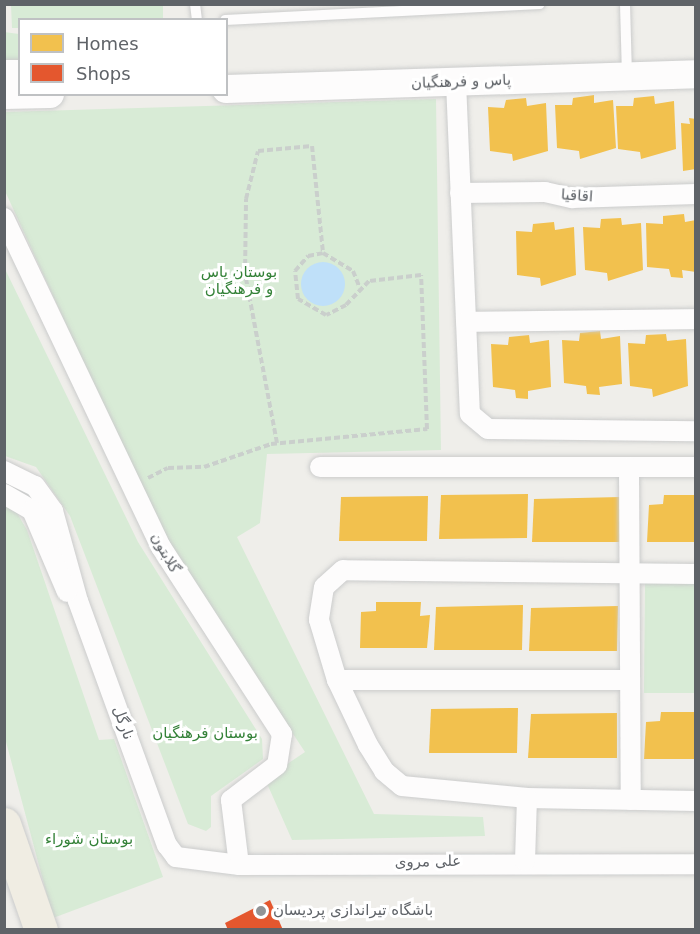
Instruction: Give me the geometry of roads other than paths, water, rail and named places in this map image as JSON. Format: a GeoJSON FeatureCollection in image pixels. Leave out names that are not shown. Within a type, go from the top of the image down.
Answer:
{"type":"FeatureCollection","features":[{"type":"Feature","properties":{"kind":"highway"},"geometry":{"type":"LineString","coordinates":[[4,824],[41,930]]}},
{"type":"Feature","properties":{"kind":"highway"},"geometry":{"type":"LineString","coordinates":[[4,831],[24,930]]}},
{"type":"Feature","properties":{"kind":"street","name":"پاس و فرهنگیان"},"geometry":{"type":"LineString","coordinates":[[228,89],[696,74]]}},
{"type":"Feature","properties":{"kind":"street"},"geometry":{"type":"LineString","coordinates":[[456,82],[470,414],[488,429],[696,431]]}},
{"type":"Feature","properties":{"kind":"street","name":"اقاقیا"},"geometry":{"type":"LineString","coordinates":[[459,193],[545,192],[572,198],[696,194]]}},
{"type":"Feature","properties":{"kind":"street","name":"گلابتون"},"geometry":{"type":"LineString","coordinates":[[4,218],[161,548],[282,734],[281,756],[265,775],[241,789],[231,800],[230,815],[239,865]]}},
{"type":"Feature","properties":{"kind":"street"},"geometry":{"type":"LineString","coordinates":[[466,322],[696,319]]}},
{"type":"Feature","properties":{"kind":"street"},"geometry":{"type":"LineString","coordinates":[[320,467],[696,467]]}},
{"type":"Feature","properties":{"kind":"street"},"geometry":{"type":"LineString","coordinates":[[629,467],[631,800]]}},
{"type":"Feature","properties":{"kind":"street","name":"نارگل"},"geometry":{"type":"LineString","coordinates":[[4,471],[35,486],[53,512],[78,601],[167,845]]}},
{"type":"Feature","properties":{"kind":"street","name":"نارگل"},"geometry":{"type":"LineString","coordinates":[[4,494],[32,510],[66,591],[78,601]]}},
{"type":"Feature","properties":{"kind":"street"},"geometry":{"type":"LineString","coordinates":[[696,574],[334,572],[324,587],[319,620],[337,680],[368,745],[394,781],[421,790],[527,798],[696,801]]}},
{"type":"Feature","properties":{"kind":"street"},"geometry":{"type":"LineString","coordinates":[[337,680],[630,680]]}},
{"type":"Feature","properties":{"kind":"street"},"geometry":{"type":"LineString","coordinates":[[525,861],[527,798]]}},
{"type":"Feature","properties":{"kind":"street","name":"علی مروی"},"geometry":{"type":"LineString","coordinates":[[167,845],[176,857],[195,862],[239,865],[525,861],[696,864]]}},
{"type":"Feature","properties":{"kind":"lane"},"geometry":{"type":"LineString","coordinates":[[228,20],[540,4]]}},
{"type":"Feature","properties":{"kind":"lane"},"geometry":{"type":"LineString","coordinates":[[625,4],[627,76]]}},
{"type":"Feature","properties":{"kind":"water"},"geometry":{"type":"Polygon","coordinates":[[[323,262],[332,263],[339,268],[344,275],[344,293],[339,300],[332,305],[323,306],[314,305],[307,300],[302,293],[301,284],[302,275],[307,268],[314,263],[323,262]]]}},
{"type":"Feature","properties":{"kind":"place","name":"باشگاه تیراندازی پردیسان"},"geometry":{"type":"Point","coordinates":[261,911]}},
{"type":"Feature","properties":{"kind":"park label","name":"بوستان پاس و فرهنگیان"},"geometry":{"type":"Point","coordinates":[239,280]}},
{"type":"Feature","properties":{"kind":"park label","name":"بوستان فرهنگیان"},"geometry":{"type":"Point","coordinates":[205,734]}},
{"type":"Feature","properties":{"kind":"park label","name":"بوستان شوراء"},"geometry":{"type":"Point","coordinates":[89,840]}}]}
